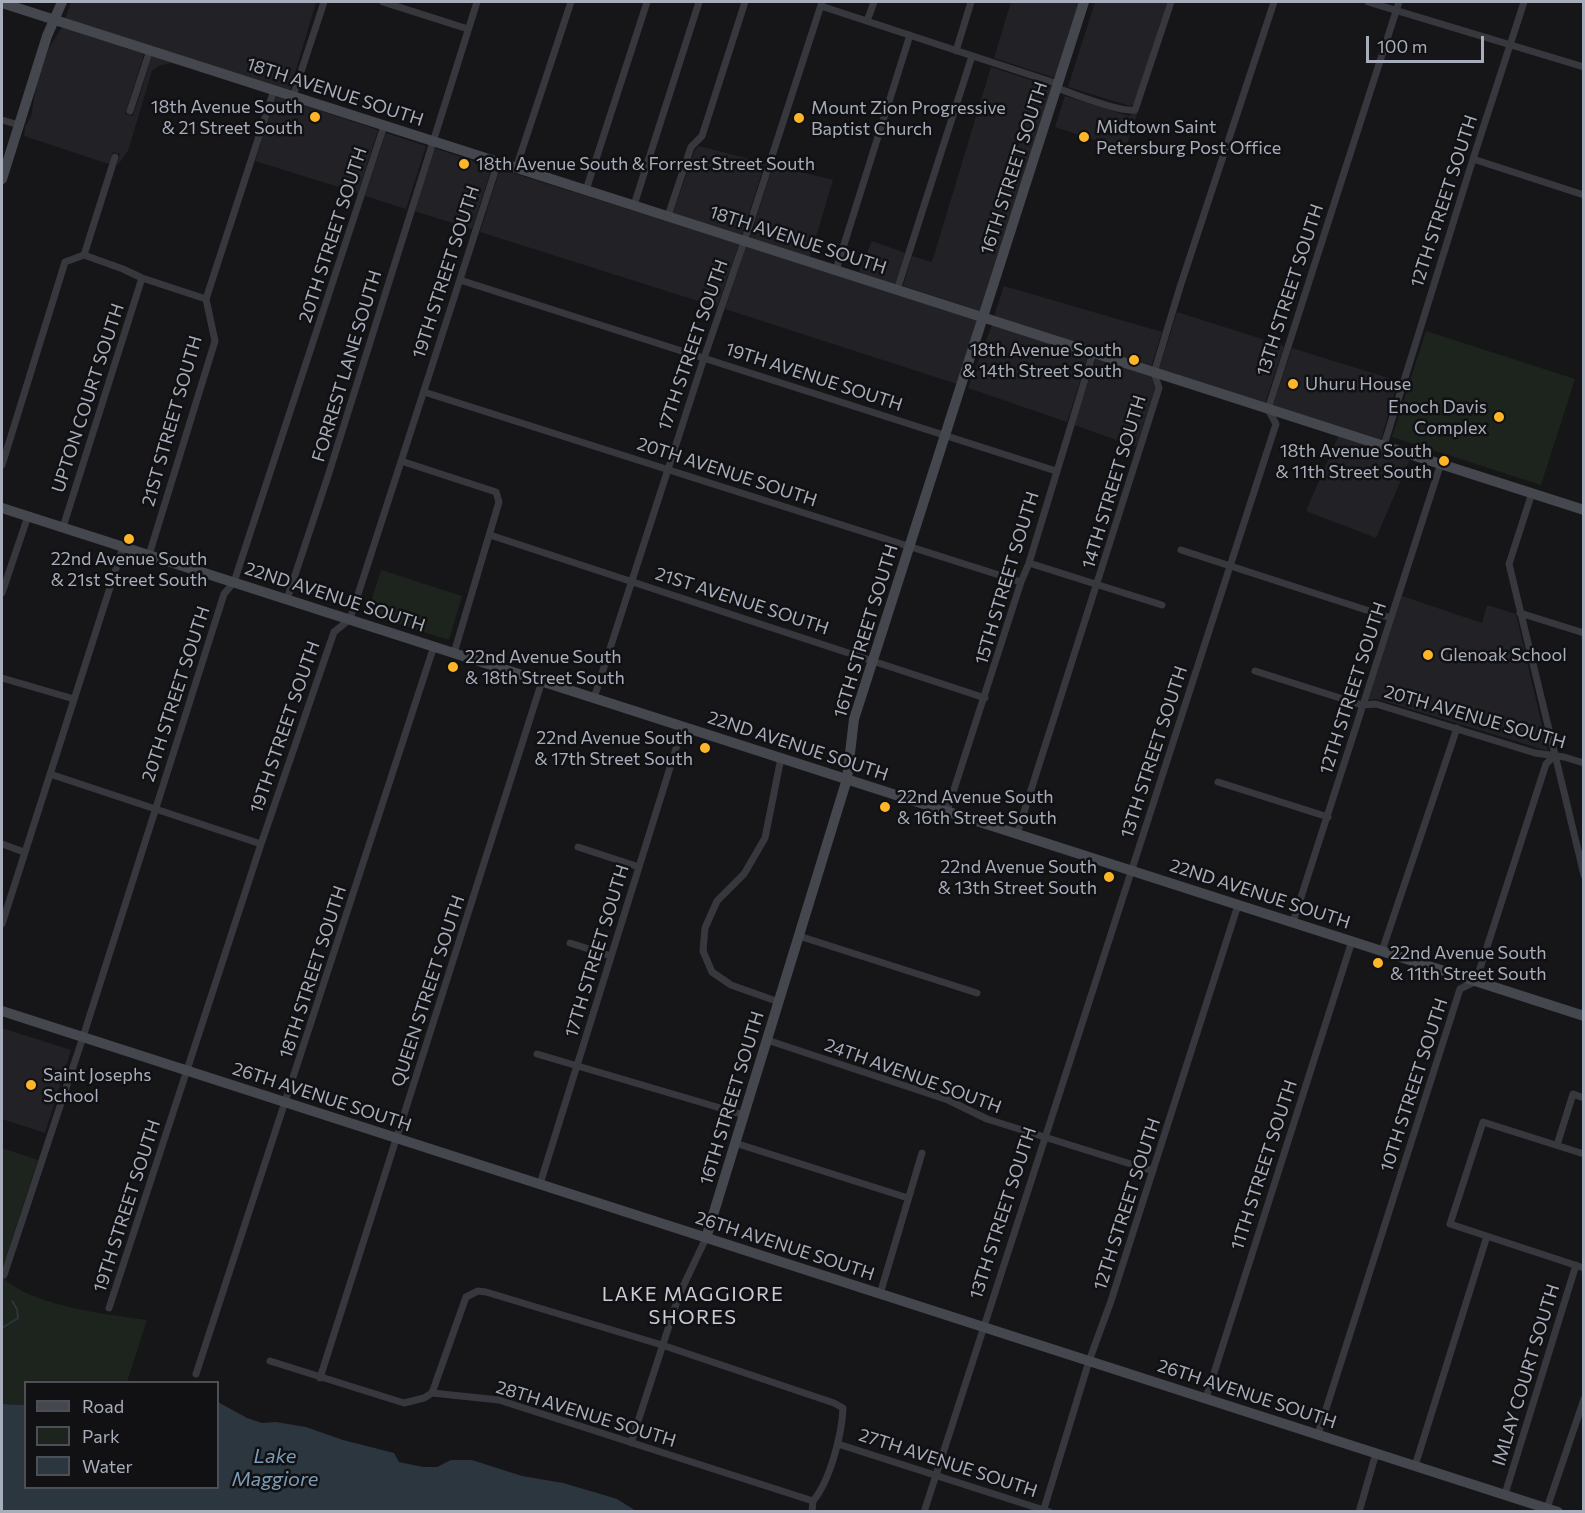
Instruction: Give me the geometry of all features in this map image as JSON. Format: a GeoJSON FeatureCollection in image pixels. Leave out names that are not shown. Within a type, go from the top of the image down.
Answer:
{"type":"FeatureCollection","features":[{"type":"Feature","properties":{"kind":"street"},"geometry":{"type":"LineString","coordinates":[[2,179],[47,36],[62,2]]}},
{"type":"Feature","properties":{"kind":"street"},"geometry":{"type":"LineString","coordinates":[[293,96],[324,2]]}},
{"type":"Feature","properties":{"kind":"street"},"geometry":{"type":"LineString","coordinates":[[383,2],[468,29]]}},
{"type":"Feature","properties":{"kind":"street"},"geometry":{"type":"LineString","coordinates":[[432,141],[477,2]]}},
{"type":"Feature","properties":{"kind":"street"},"geometry":{"type":"LineString","coordinates":[[516,168],[571,2]]}},
{"type":"Feature","properties":{"kind":"street"},"geometry":{"type":"LineString","coordinates":[[586,190],[646,2]]}},
{"type":"Feature","properties":{"kind":"street"},"geometry":{"type":"LineString","coordinates":[[634,205],[699,2]]}},
{"type":"Feature","properties":{"kind":"street"},"geometry":{"type":"LineString","coordinates":[[668,216],[691,147],[702,136],[745,2]]}},
{"type":"Feature","properties":{"kind":"street"},"geometry":{"type":"LineString","coordinates":[[867,21],[874,2]]}},
{"type":"Feature","properties":{"kind":"street"},"geometry":{"type":"LineString","coordinates":[[956,51],[972,2]]}},
{"type":"Feature","properties":{"kind":"street","name":"16TH STREET SOUTH"},"geometry":{"type":"LineString","coordinates":[[631,1443],[679,1295],[706,1238],[847,779],[854,719],[1084,2]]}},
{"type":"Feature","properties":{"kind":"street"},"geometry":{"type":"LineString","coordinates":[[821,4],[1131,111],[1137,106],[1171,2]]}},
{"type":"Feature","properties":{"kind":"street","name":"14TH STREET SOUTH"},"geometry":{"type":"LineString","coordinates":[[1017,834],[1159,388],[1154,373],[1180,286],[1274,2]]}},
{"type":"Feature","properties":{"kind":"street"},"geometry":{"type":"LineString","coordinates":[[1368,2],[1398,5],[1584,67]]}},
{"type":"Feature","properties":{"kind":"street","name":"12TH STREET SOUTH"},"geometry":{"type":"LineString","coordinates":[[1384,445],[1524,2]]}},
{"type":"Feature","properties":{"kind":"street","name":"18TH AVENUE SOUTH"},"geometry":{"type":"LineString","coordinates":[[2,3],[1584,510]]}},
{"type":"Feature","properties":{"kind":"street","name":"17TH STREET SOUTH"},"geometry":{"type":"LineString","coordinates":[[594,698],[821,4]]}},
{"type":"Feature","properties":{"kind":"street","name":"13TH STREET SOUTH"},"geometry":{"type":"LineString","coordinates":[[924,1512],[1276,424],[1268,409],[1398,5]]}},
{"type":"Feature","properties":{"kind":"street"},"geometry":{"type":"LineString","coordinates":[[836,270],[910,35]]}},
{"type":"Feature","properties":{"kind":"street"},"geometry":{"type":"LineString","coordinates":[[130,111],[150,50]]}},
{"type":"Feature","properties":{"kind":"street"},"geometry":{"type":"LineString","coordinates":[[897,290],[972,56]]}},
{"type":"Feature","properties":{"kind":"street"},"geometry":{"type":"LineString","coordinates":[[2,465],[65,262],[84,255],[142,278],[206,299],[274,90]]}},
{"type":"Feature","properties":{"kind":"street"},"geometry":{"type":"LineString","coordinates":[[2,120],[19,125]]}},
{"type":"Feature","properties":{"kind":"street","name":"20TH STREET SOUTH"},"geometry":{"type":"LineString","coordinates":[[4,1275],[83,1037],[224,594],[234,582],[384,126]]}},
{"type":"Feature","properties":{"kind":"street","name":"FORREST LANE SOUTH"},"geometry":{"type":"LineString","coordinates":[[287,599],[328,476],[432,141]]}},
{"type":"Feature","properties":{"kind":"street"},"geometry":{"type":"LineString","coordinates":[[84,255],[115,157]]}},
{"type":"Feature","properties":{"kind":"street"},"geometry":{"type":"LineString","coordinates":[[1473,159],[1584,195]]}},
{"type":"Feature","properties":{"kind":"street","name":"19TH STREET SOUTH"},"geometry":{"type":"LineString","coordinates":[[109,1308],[261,844],[334,632],[350,619],[498,162]]}},
{"type":"Feature","properties":{"kind":"street","name":"UPTON COURT SOUTH"},"geometry":{"type":"LineString","coordinates":[[63,527],[142,278]]}},
{"type":"Feature","properties":{"kind":"street","name":"19TH AVENUE SOUTH"},"geometry":{"type":"LineString","coordinates":[[460,280],[1056,471]]}},
{"type":"Feature","properties":{"kind":"street","name":"21ST STREET SOUTH"},"geometry":{"type":"LineString","coordinates":[[149,555],[215,341],[206,299]]}},
{"type":"Feature","properties":{"kind":"street","name":"15TH STREET SOUTH"},"geometry":{"type":"LineString","coordinates":[[947,811],[1029,562],[1093,353]]}},
{"type":"Feature","properties":{"kind":"street","name":"20TH AVENUE SOUTH"},"geometry":{"type":"LineString","coordinates":[[424,392],[1021,582]]}},
{"type":"Feature","properties":{"kind":"street"},"geometry":{"type":"LineString","coordinates":[[401,461],[496,492],[499,502],[454,653]]}},
{"type":"Feature","properties":{"kind":"street","name":"12TH STREET SOUTH"},"geometry":{"type":"LineString","coordinates":[[1293,922],[1441,463]]}},
{"type":"Feature","properties":{"kind":"street"},"geometry":{"type":"LineString","coordinates":[[1532,493],[1509,564],[1584,875]]}},
{"type":"Feature","properties":{"kind":"street","name":"22ND AVENUE SOUTH"},"geometry":{"type":"LineString","coordinates":[[2,507],[1584,1016]]}},
{"type":"Feature","properties":{"kind":"street"},"geometry":{"type":"LineString","coordinates":[[2,593],[28,516]]}},
{"type":"Feature","properties":{"kind":"street","name":"21ST AVENUE SOUTH"},"geometry":{"type":"LineString","coordinates":[[490,534],[985,698]]}},
{"type":"Feature","properties":{"kind":"street"},"geometry":{"type":"LineString","coordinates":[[2,924],[123,547]]}},
{"type":"Feature","properties":{"kind":"street"},"geometry":{"type":"LineString","coordinates":[[1181,550],[1391,618]]}},
{"type":"Feature","properties":{"kind":"street"},"geometry":{"type":"LineString","coordinates":[[1029,562],[1162,605]]}},
{"type":"Feature","properties":{"kind":"street"},"geometry":{"type":"LineString","coordinates":[[1520,613],[1584,633]]}},
{"type":"Feature","properties":{"kind":"street","name":"18TH STREET SOUTH"},"geometry":{"type":"LineString","coordinates":[[196,1374],[434,646]]}},
{"type":"Feature","properties":{"kind":"street","name":"20TH AVENUE SOUTH"},"geometry":{"type":"LineString","coordinates":[[1255,672],[1362,705],[1376,704],[1535,753],[1564,757],[1584,763]]}},
{"type":"Feature","properties":{"kind":"street"},"geometry":{"type":"LineString","coordinates":[[2,678],[74,699]]}},
{"type":"Feature","properties":{"kind":"street","name":"QUEEN STREET SOUTH"},"geometry":{"type":"LineString","coordinates":[[320,1378],[542,681]]}},
{"type":"Feature","properties":{"kind":"street","name":"17TH STREET SOUTH"},"geometry":{"type":"LineString","coordinates":[[540,1184],[683,726]]}},
{"type":"Feature","properties":{"kind":"street"},"geometry":{"type":"LineString","coordinates":[[1382,951],[1457,728]]}},
{"type":"Feature","properties":{"kind":"street","name":"10TH STREET SOUTH"},"geometry":{"type":"LineString","coordinates":[[1318,1434],[1460,989],[1476,981],[1546,764],[1554,756]]}},
{"type":"Feature","properties":{"kind":"street"},"geometry":{"type":"LineString","coordinates":[[779,1002],[731,985],[712,972],[703,951],[705,928],[717,902],[744,874],[765,838],[781,758]]}},
{"type":"Feature","properties":{"kind":"street"},"geometry":{"type":"LineString","coordinates":[[50,774],[261,844]]}},
{"type":"Feature","properties":{"kind":"street"},"geometry":{"type":"LineString","coordinates":[[1218,782],[1328,817]]}},
{"type":"Feature","properties":{"kind":"street"},"geometry":{"type":"LineString","coordinates":[[2,844],[24,852]]}},
{"type":"Feature","properties":{"kind":"street"},"geometry":{"type":"LineString","coordinates":[[578,847],[639,867]]}},
{"type":"Feature","properties":{"kind":"street","name":"12TH STREET SOUTH"},"geometry":{"type":"LineString","coordinates":[[1046,1511],[1089,1361],[1111,1301],[1238,905]]}},
{"type":"Feature","properties":{"kind":"street"},"geometry":{"type":"LineString","coordinates":[[799,936],[977,993]]}},
{"type":"Feature","properties":{"kind":"street","name":"11TH STREET SOUTH"},"geometry":{"type":"LineString","coordinates":[[1206,1398],[1352,941]]}},
{"type":"Feature","properties":{"kind":"street"},"geometry":{"type":"LineString","coordinates":[[570,943],[611,956]]}},
{"type":"Feature","properties":{"kind":"street","name":"26TH AVENUE SOUTH"},"geometry":{"type":"LineString","coordinates":[[2,1011],[1553,1510]]}},
{"type":"Feature","properties":{"kind":"street","name":"24TH AVENUE SOUTH"},"geometry":{"type":"LineString","coordinates":[[767,1040],[948,1100],[987,1119],[1153,1171]]}},
{"type":"Feature","properties":{"kind":"street"},"geometry":{"type":"LineString","coordinates":[[537,1054],[744,1115]]}},
{"type":"Feature","properties":{"kind":"street"},"geometry":{"type":"LineString","coordinates":[[1557,1145],[1572,1094],[1584,1098]]}},
{"type":"Feature","properties":{"kind":"street"},"geometry":{"type":"LineString","coordinates":[[1580,1266],[1450,1224],[1483,1122],[1584,1154]]}},
{"type":"Feature","properties":{"kind":"street"},"geometry":{"type":"LineString","coordinates":[[735,1143],[908,1198]]}},
{"type":"Feature","properties":{"kind":"street"},"geometry":{"type":"LineString","coordinates":[[880,1294],[922,1153]]}},
{"type":"Feature","properties":{"kind":"street"},"geometry":{"type":"LineString","coordinates":[[1415,1466],[1487,1236]]}},
{"type":"Feature","properties":{"kind":"street","name":"IMLAY COURT SOUTH"},"geometry":{"type":"LineString","coordinates":[[1505,1494],[1580,1266]]}},
{"type":"Feature","properties":{"kind":"street","name":"27TH AVENUE SOUTH"},"geometry":{"type":"LineString","coordinates":[[432,1393],[466,1297],[478,1291],[486,1292],[662,1345],[834,1403],[843,1408],[843,1423],[838,1444],[1046,1511]]}},
{"type":"Feature","properties":{"kind":"street","name":"28TH AVENUE SOUTH"},"geometry":{"type":"LineString","coordinates":[[270,1361],[404,1403],[424,1398],[432,1393],[499,1400],[813,1501]]}},
{"type":"Feature","properties":{"kind":"street"},"geometry":{"type":"LineString","coordinates":[[1553,1510],[1584,1399]]}},
{"type":"Feature","properties":{"kind":"street"},"geometry":{"type":"LineString","coordinates":[[812,1512],[813,1501],[820,1492],[838,1444]]}},
{"type":"Feature","properties":{"kind":"street"},"geometry":{"type":"LineString","coordinates":[[1359,1512],[1376,1453]]}},
{"type":"Feature","properties":{"kind":"shaded area"},"geometry":{"type":"Polygon","coordinates":[[[71,2],[316,2],[290,90],[65,19],[71,2]]]}},
{"type":"Feature","properties":{"kind":"shaded area"},"geometry":{"type":"Polygon","coordinates":[[[1011,2],[1086,2],[1061,80],[994,58],[1011,2]]]}},
{"type":"Feature","properties":{"kind":"shaded area"},"geometry":{"type":"Polygon","coordinates":[[[1095,2],[1167,2],[1134,103],[1130,106],[1068,87],[1095,2]]]}},
{"type":"Feature","properties":{"kind":"shaded area"},"geometry":{"type":"Polygon","coordinates":[[[62,27],[144,54],[125,114],[133,116],[152,56],[193,69],[171,63],[158,66],[152,71],[128,151],[117,166],[120,154],[113,152],[109,164],[24,136],[25,126],[31,117],[36,86],[49,48],[62,27]]]}},
{"type":"Feature","properties":{"kind":"shaded area"},"geometry":{"type":"Polygon","coordinates":[[[991,67],[1058,89],[987,313],[903,286],[912,256],[932,262],[991,67]]]}},
{"type":"Feature","properties":{"kind":"shaded area"},"geometry":{"type":"Polygon","coordinates":[[[276,96],[378,130],[358,193],[255,161],[276,96]]]}},
{"type":"Feature","properties":{"kind":"shaded area"},"geometry":{"type":"Polygon","coordinates":[[[1065,96],[1129,116],[1138,111],[1125,150],[1055,127],[1065,96]]]}},
{"type":"Feature","properties":{"kind":"shaded area"},"geometry":{"type":"Polygon","coordinates":[[[386,133],[426,146],[406,209],[365,196],[386,133]]]}},
{"type":"Feature","properties":{"kind":"shaded area"},"geometry":{"type":"Polygon","coordinates":[[[699,146],[765,163],[742,235],[673,213],[695,150],[699,146]]]}},
{"type":"Feature","properties":{"kind":"shaded area"},"geometry":{"type":"Polygon","coordinates":[[[434,148],[492,167],[472,229],[414,211],[434,148]]]}},
{"type":"Feature","properties":{"kind":"shaded area"},"geometry":{"type":"Polygon","coordinates":[[[773,165],[833,180],[810,257],[750,238],[773,165]]]}},
{"type":"Feature","properties":{"kind":"shaded area"},"geometry":{"type":"Polygon","coordinates":[[[500,169],[739,244],[717,307],[480,232],[500,169]]]}},
{"type":"Feature","properties":{"kind":"shaded area"},"geometry":{"type":"Polygon","coordinates":[[[872,241],[905,253],[895,284],[859,272],[872,241]]]}},
{"type":"Feature","properties":{"kind":"shaded area"},"geometry":{"type":"Polygon","coordinates":[[[746,246],[984,322],[960,385],[725,309],[746,246]]]}},
{"type":"Feature","properties":{"kind":"shaded area"},"geometry":{"type":"Polygon","coordinates":[[[1004,286],[1162,332],[1151,367],[994,316],[1004,286]]]}},
{"type":"Feature","properties":{"kind":"shaded area"},"geometry":{"type":"Polygon","coordinates":[[[1177,312],[1284,346],[1265,403],[1159,370],[1177,312]]]}},
{"type":"Feature","properties":{"kind":"shaded area"},"geometry":{"type":"Polygon","coordinates":[[[992,325],[1088,356],[1067,422],[968,388],[992,325]]]}},
{"type":"Feature","properties":{"kind":"shaded area"},"geometry":{"type":"Polygon","coordinates":[[[1292,348],[1398,381],[1381,439],[1273,406],[1292,348]]]}},
{"type":"Feature","properties":{"kind":"shaded area"},"geometry":{"type":"Polygon","coordinates":[[[1096,358],[1151,376],[1155,389],[1136,447],[1074,425],[1096,358]]]}},
{"type":"Feature","properties":{"kind":"shaded area"},"geometry":{"type":"Polygon","coordinates":[[[1291,421],[1410,459],[1376,538],[1306,511],[1338,437],[1291,421]]]}},
{"type":"Feature","properties":{"kind":"shaded area"},"geometry":{"type":"Polygon","coordinates":[[[1402,596],[1482,623],[1487,605],[1516,614],[1548,751],[1377,699],[1368,700],[1402,596]]]}},
{"type":"Feature","properties":{"kind":"shaded area","name":"Saint Josephs School"},"geometry":{"type":"Polygon","coordinates":[[[2,1028],[71,1050],[45,1133],[2,1119],[2,1028]]]}},
{"type":"Feature","properties":{"kind":"green space"},"geometry":{"type":"Polygon","coordinates":[[[1426,331],[1575,379],[1541,485],[1392,437],[1426,331]]]}},
{"type":"Feature","properties":{"kind":"green space"},"geometry":{"type":"Polygon","coordinates":[[[381,570],[462,596],[449,640],[367,614],[381,570]]]}},
{"type":"Feature","properties":{"kind":"green space"},"geometry":{"type":"Polygon","coordinates":[[[2,1148],[38,1160],[2,1269],[2,1148]]]}},
{"type":"Feature","properties":{"kind":"green space"},"geometry":{"type":"Polygon","coordinates":[[[2,1276],[14,1286],[49,1301],[91,1312],[147,1320],[127,1381],[24,1381],[24,1405],[2,1404],[2,1276]]]}},
{"type":"Feature","properties":{"kind":"water","name":"Lake Maggiore"},"geometry":{"type":"Polygon","coordinates":[[[219,1403],[247,1418],[262,1423],[276,1422],[306,1427],[343,1440],[394,1453],[399,1462],[423,1467],[437,1467],[451,1460],[472,1460],[522,1476],[563,1483],[617,1499],[636,1511],[2,1511],[2,1404],[24,1405],[24,1489],[219,1489],[219,1403]]]}},
{"type":"Feature","properties":{"kind":"waterway"},"geometry":{"type":"LineString","coordinates":[[2,1328],[18,1318],[17,1309],[12,1301]]}},
{"type":"Feature","properties":{"kind":"place","name":"18th Avenue South & 21 Street South"},"geometry":{"type":"Point","coordinates":[315,117]}},
{"type":"Feature","properties":{"kind":"place","name":"Mount Zion Progressive Baptist Church"},"geometry":{"type":"Point","coordinates":[799,118]}},
{"type":"Feature","properties":{"kind":"place","name":"Midtown Saint Petersburg Post Office"},"geometry":{"type":"Point","coordinates":[1084,137]}},
{"type":"Feature","properties":{"kind":"place","name":"18th Avenue South & Forrest Street South"},"geometry":{"type":"Point","coordinates":[464,164]}},
{"type":"Feature","properties":{"kind":"place","name":"18th Avenue South & 14th Street South"},"geometry":{"type":"Point","coordinates":[1134,360]}},
{"type":"Feature","properties":{"kind":"place","name":"Uhuru House"},"geometry":{"type":"Point","coordinates":[1293,384]}},
{"type":"Feature","properties":{"kind":"place","name":"Enoch Davis Complex"},"geometry":{"type":"Point","coordinates":[1499,417]}},
{"type":"Feature","properties":{"kind":"place","name":"18th Avenue South & 11th Street South"},"geometry":{"type":"Point","coordinates":[1444,461]}},
{"type":"Feature","properties":{"kind":"place","name":"22nd Avenue South & 21st Street South"},"geometry":{"type":"Point","coordinates":[129,539]}},
{"type":"Feature","properties":{"kind":"place","name":"Glenoak School"},"geometry":{"type":"Point","coordinates":[1428,655]}},
{"type":"Feature","properties":{"kind":"place","name":"22nd Avenue South & 18th Street South"},"geometry":{"type":"Point","coordinates":[453,667]}},
{"type":"Feature","properties":{"kind":"place","name":"22nd Avenue South & 17th Street South"},"geometry":{"type":"Point","coordinates":[705,748]}},
{"type":"Feature","properties":{"kind":"place","name":"22nd Avenue South & 16th Street South"},"geometry":{"type":"Point","coordinates":[885,807]}},
{"type":"Feature","properties":{"kind":"place","name":"22nd Avenue South & 13th Street South"},"geometry":{"type":"Point","coordinates":[1109,877]}},
{"type":"Feature","properties":{"kind":"place","name":"22nd Avenue South & 11th Street South"},"geometry":{"type":"Point","coordinates":[1378,963]}},
{"type":"Feature","properties":{"kind":"place","name":"Saint Josephs School"},"geometry":{"type":"Point","coordinates":[31,1085]}},
{"type":"Feature","properties":{"kind":"district","name":"LAKE MAGGIORE SHORES"},"geometry":{"type":"Point","coordinates":[693,1306]}}]}
